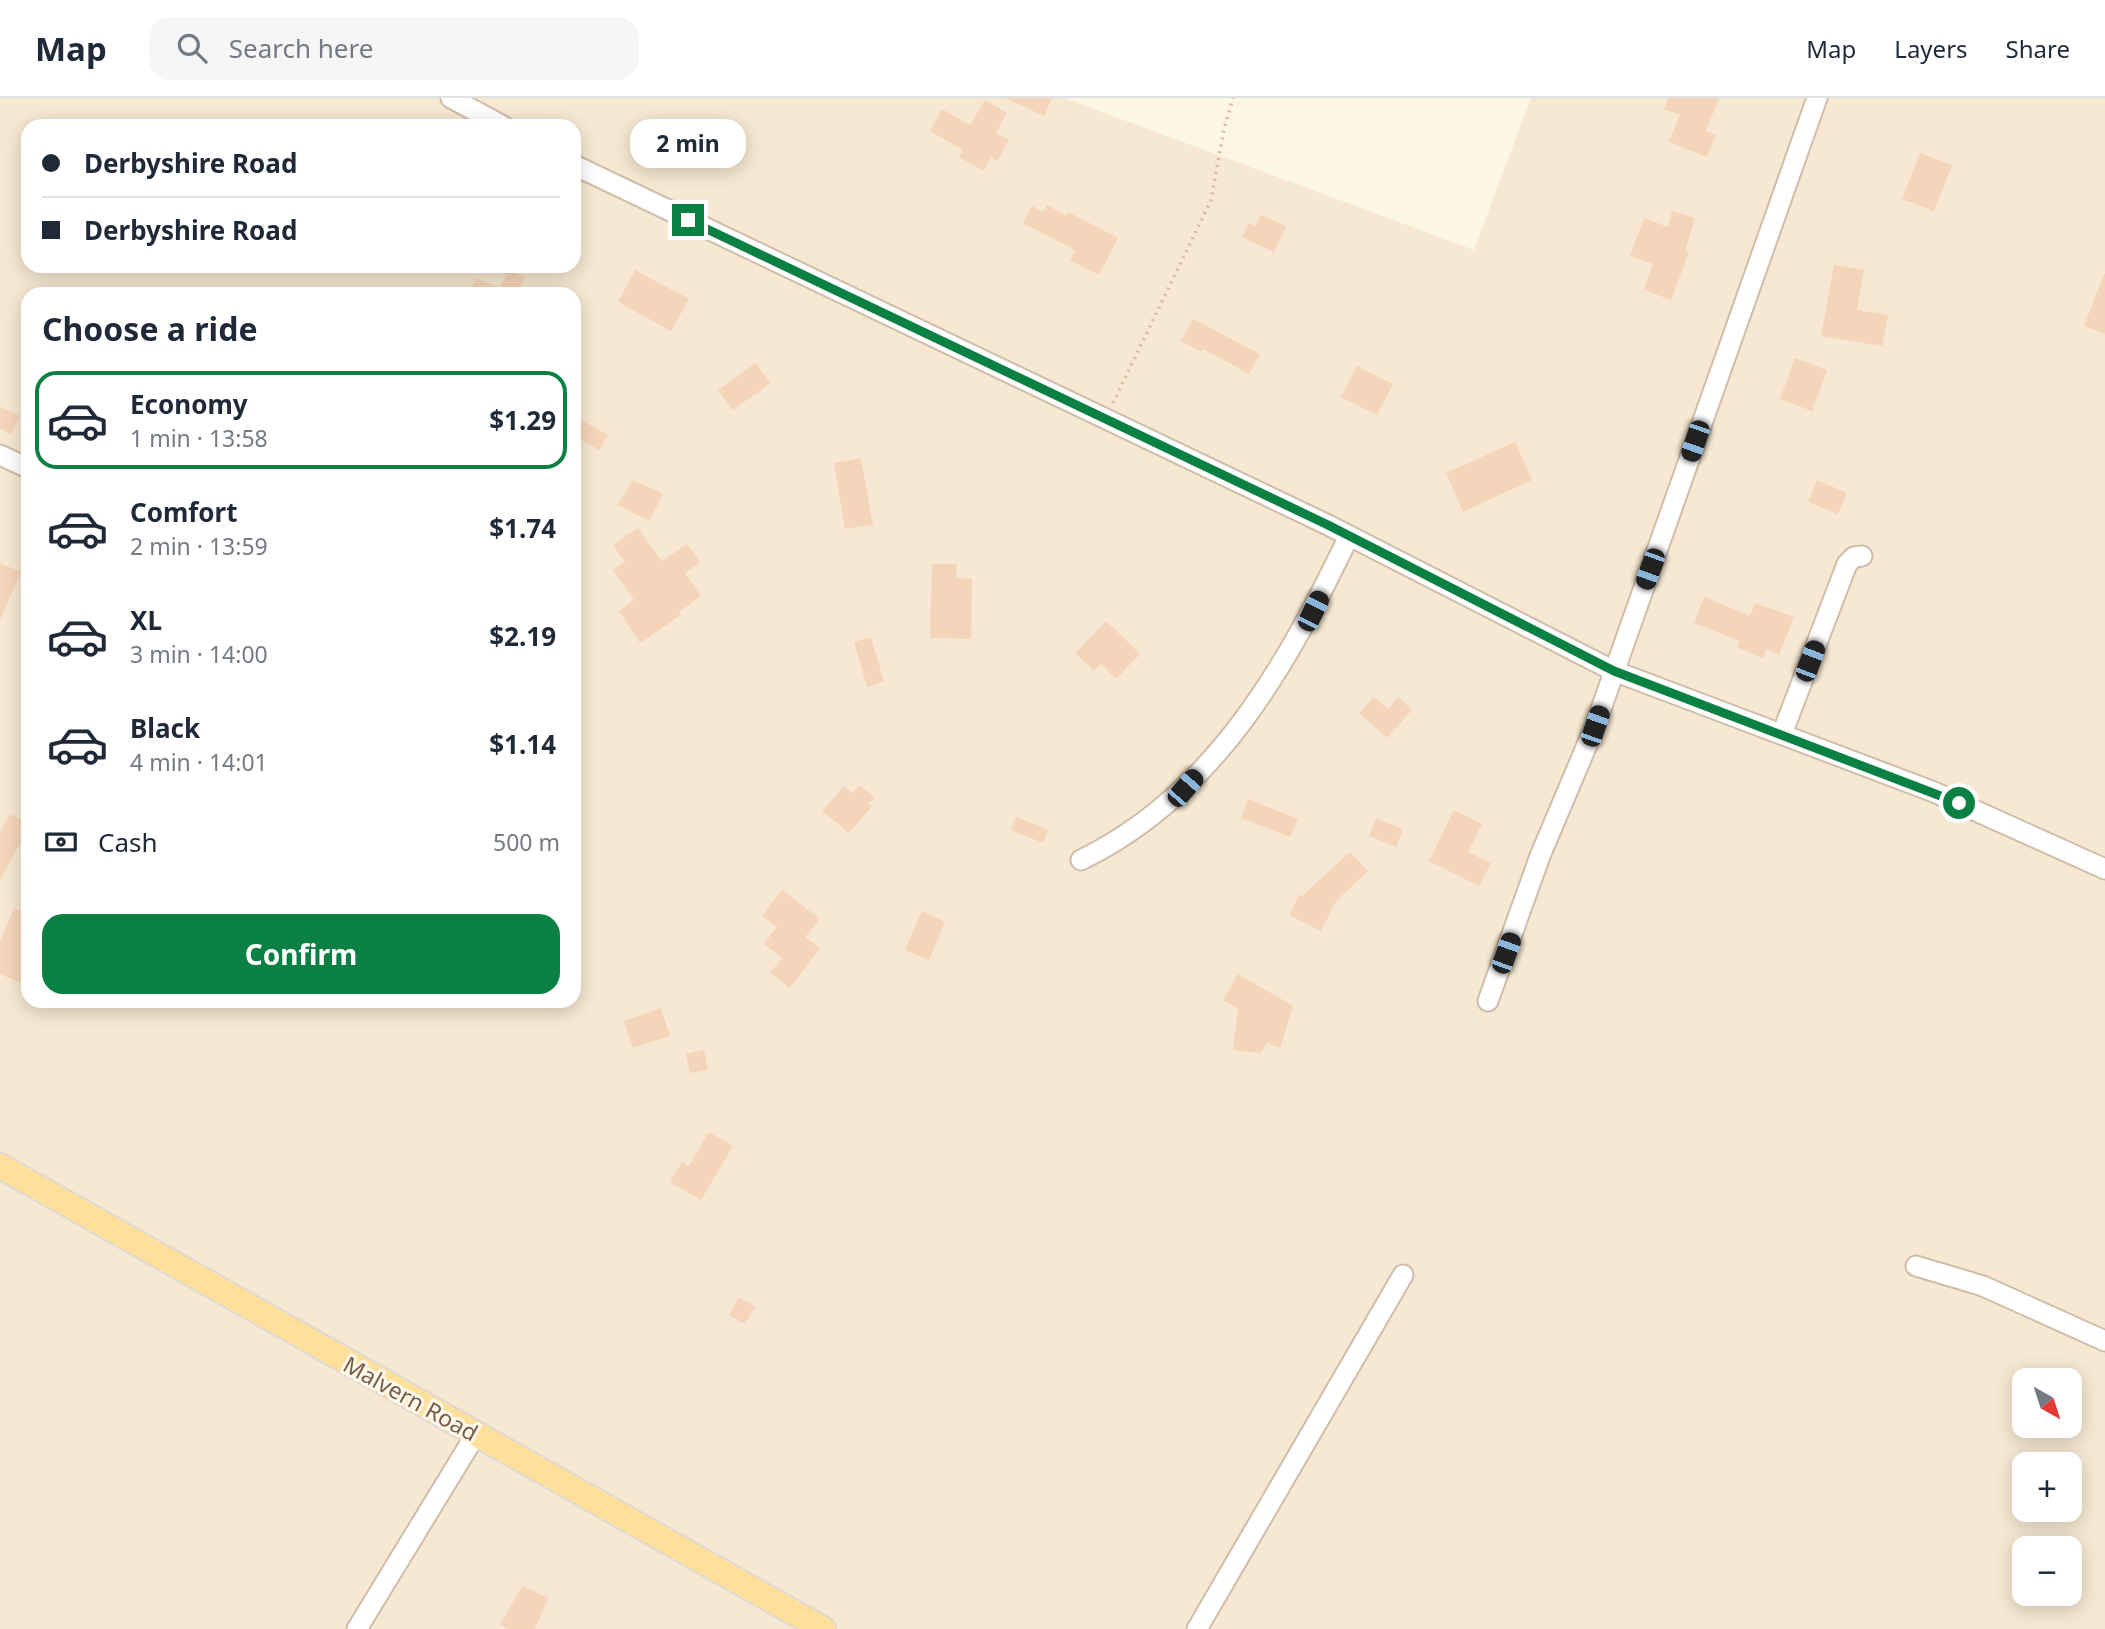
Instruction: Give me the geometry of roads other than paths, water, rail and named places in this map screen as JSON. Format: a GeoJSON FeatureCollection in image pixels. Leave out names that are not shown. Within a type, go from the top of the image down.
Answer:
{"type":"FeatureCollection","features":[{"type":"Feature","properties":{"kind":"main road","name":"Malvern Road"},"geometry":{"type":"LineString","coordinates":[[0,1166],[823,1629]]}},
{"type":"Feature","properties":{"kind":"street"},"geometry":{"type":"LineString","coordinates":[[451,98],[490,119]]}},
{"type":"Feature","properties":{"kind":"street"},"geometry":{"type":"LineString","coordinates":[[1488,1001],[1540,856],[1595,726],[1818,98]]}},
{"type":"Feature","properties":{"kind":"street"},"geometry":{"type":"LineString","coordinates":[[581,168],[1349,536],[1614,671],[1934,792],[2105,869]]}},
{"type":"Feature","properties":{"kind":"street"},"geometry":{"type":"LineString","coordinates":[[0,455],[21,465]]}},
{"type":"Feature","properties":{"kind":"street"},"geometry":{"type":"LineString","coordinates":[[1081,860],[1118,842],[1145,823],[1185,788],[1240,725],[1274,678],[1313,611],[1349,536]]}},
{"type":"Feature","properties":{"kind":"street"},"geometry":{"type":"LineString","coordinates":[[1782,734],[1847,564],[1854,557],[1862,556]]}},
{"type":"Feature","properties":{"kind":"street"},"geometry":{"type":"LineString","coordinates":[[1916,1266],[1983,1286],[2105,1341]]}},
{"type":"Feature","properties":{"kind":"street"},"geometry":{"type":"LineString","coordinates":[[1197,1629],[1403,1275]]}},
{"type":"Feature","properties":{"kind":"street"},"geometry":{"type":"LineString","coordinates":[[357,1629],[476,1434]]}}]}
